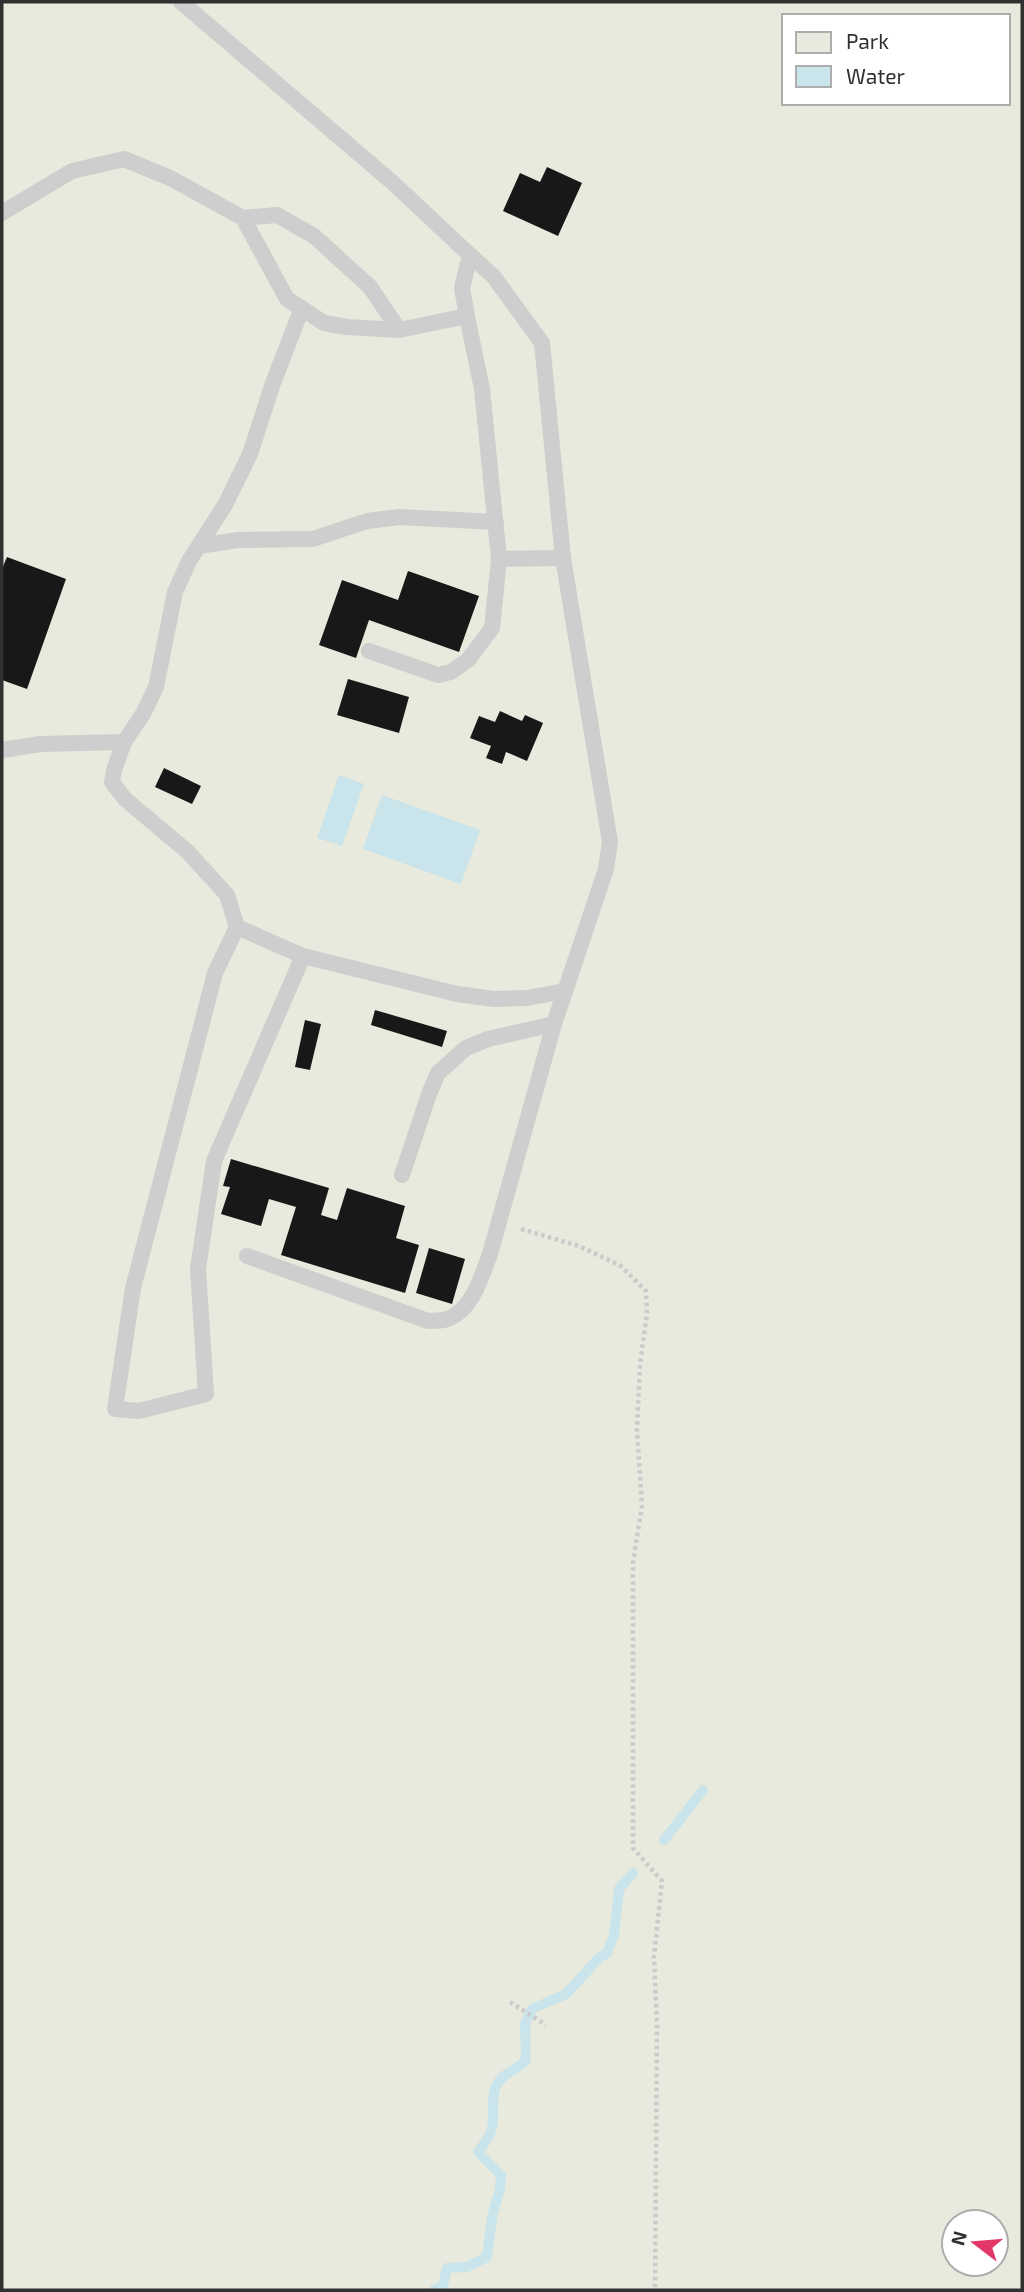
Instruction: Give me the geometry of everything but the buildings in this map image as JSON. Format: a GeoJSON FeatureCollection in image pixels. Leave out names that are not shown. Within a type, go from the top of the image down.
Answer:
{"type":"FeatureCollection","features":[{"type":"Feature","properties":{"kind":"lane"},"geometry":{"type":"LineString","coordinates":[[181,2],[392,182],[494,277],[542,343],[563,558],[610,842],[606,869],[554,1024],[499,1222],[478,1286],[463,1308],[449,1319],[428,1321],[247,1256]]}},
{"type":"Feature","properties":{"kind":"lane"},"geometry":{"type":"LineString","coordinates":[[2,213],[72,171],[124,159],[170,178],[243,218],[287,299],[324,323],[399,330],[467,316]]}},
{"type":"Feature","properties":{"kind":"lane"},"geometry":{"type":"LineString","coordinates":[[243,218],[277,215],[314,236],[370,287],[399,330]]}},
{"type":"Feature","properties":{"kind":"lane"},"geometry":{"type":"LineString","coordinates":[[369,651],[438,675],[451,672],[468,660],[492,628],[499,559],[482,389],[462,288],[470,255]]}},
{"type":"Feature","properties":{"kind":"lane"},"geometry":{"type":"LineString","coordinates":[[302,309],[272,383],[250,454],[225,505],[199,546],[175,592],[156,687],[124,742],[114,770],[112,782],[125,799],[188,852],[227,895],[237,928],[215,973],[133,1288],[115,1409],[139,1411],[206,1394],[198,1269],[214,1161],[303,956]]}},
{"type":"Feature","properties":{"kind":"lane"},"geometry":{"type":"LineString","coordinates":[[199,546],[238,540],[313,539],[367,521],[400,517],[496,522]]}},
{"type":"Feature","properties":{"kind":"lane"},"geometry":{"type":"LineString","coordinates":[[499,559],[563,558]]}},
{"type":"Feature","properties":{"kind":"lane"},"geometry":{"type":"LineString","coordinates":[[2,750],[40,744],[124,742]]}},
{"type":"Feature","properties":{"kind":"lane"},"geometry":{"type":"LineString","coordinates":[[237,928],[303,956],[457,994],[481,998],[527,998],[565,991]]}},
{"type":"Feature","properties":{"kind":"lane"},"geometry":{"type":"LineString","coordinates":[[402,1175],[438,1073],[466,1048],[488,1038],[554,1024]]}},
{"type":"Feature","properties":{"kind":"path"},"geometry":{"type":"LineString","coordinates":[[499,1222],[579,1246],[621,1266],[646,1291],[647,1313],[640,1364],[636,1429],[642,1506],[633,1562],[633,1848],[662,1881],[654,1957],[657,2027],[655,2290]]}},
{"type":"Feature","properties":{"kind":"path"},"geometry":{"type":"LineString","coordinates":[[510,2003],[547,2025]]}},
{"type":"Feature","properties":{"kind":"green space"},"geometry":{"type":"Polygon","coordinates":[[[2,2],[1022,2],[1022,2290],[2,2290],[2,2]]]}},
{"type":"Feature","properties":{"kind":"water"},"geometry":{"type":"Polygon","coordinates":[[[339,775],[364,784],[342,846],[317,838],[339,775]]]}},
{"type":"Feature","properties":{"kind":"water"},"geometry":{"type":"Polygon","coordinates":[[[382,795],[480,830],[461,884],[363,849],[382,795]]]}},
{"type":"Feature","properties":{"kind":"waterway"},"geometry":{"type":"LineString","coordinates":[[664,1840],[703,1790]]}},
{"type":"Feature","properties":{"kind":"waterway"},"geometry":{"type":"LineString","coordinates":[[434,2290],[443,2286],[447,2268],[467,2267],[487,2257],[501,2175],[478,2152],[492,2128],[495,2089],[503,2077],[526,2060],[525,2024],[532,2009],[566,1994],[599,1958],[607,1953],[614,1935],[619,1889],[633,1873]]}}]}
